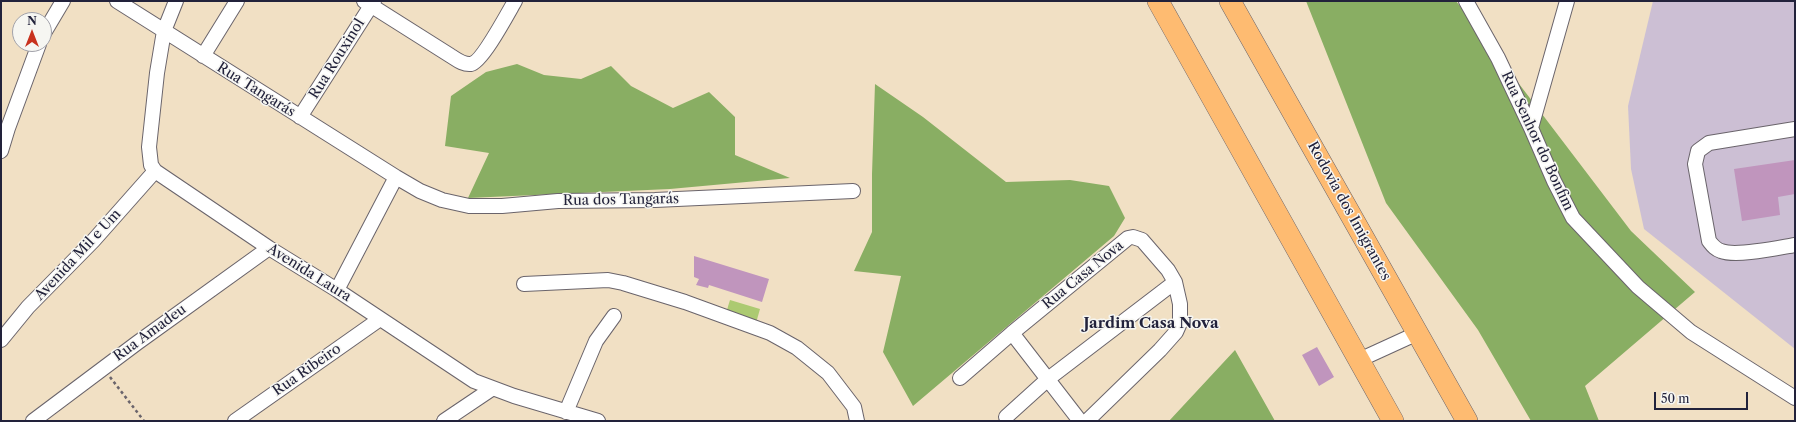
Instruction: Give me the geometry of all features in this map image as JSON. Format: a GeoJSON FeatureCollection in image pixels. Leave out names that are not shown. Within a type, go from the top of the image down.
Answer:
{"type":"FeatureCollection","features":[{"type":"Feature","properties":{"kind":"highway"},"geometry":{"type":"LineString","coordinates":[[1158,1],[1393,421]]}},
{"type":"Feature","properties":{"kind":"highway","name":"Rodovia dos Imigrantes"},"geometry":{"type":"LineString","coordinates":[[1230,1],[1467,421]]}},
{"type":"Feature","properties":{"kind":"street"},"geometry":{"type":"LineString","coordinates":[[52,20],[63,1]]}},
{"type":"Feature","properties":{"kind":"street","name":"Rua Tangarás"},"geometry":{"type":"LineString","coordinates":[[117,1],[396,177]]}},
{"type":"Feature","properties":{"kind":"street"},"geometry":{"type":"LineString","coordinates":[[155,171],[151,165],[149,147],[157,73],[164,31],[176,1]]}},
{"type":"Feature","properties":{"kind":"street"},"geometry":{"type":"LineString","coordinates":[[203,56],[237,1]]}},
{"type":"Feature","properties":{"kind":"street"},"geometry":{"type":"LineString","coordinates":[[369,3],[464,63],[476,62],[480,58],[515,1]]}},
{"type":"Feature","properties":{"kind":"street","name":"Rua Senhor do Bonfim"},"geometry":{"type":"LineString","coordinates":[[1466,1],[1498,58],[1554,181],[1573,218],[1638,287],[1691,332],[1795,398]]}},
{"type":"Feature","properties":{"kind":"street"},"geometry":{"type":"LineString","coordinates":[[1531,128],[1567,1]]}},
{"type":"Feature","properties":{"kind":"street","name":"Rua Rouxinol"},"geometry":{"type":"LineString","coordinates":[[300,117],[369,3]]}},
{"type":"Feature","properties":{"kind":"street"},"geometry":{"type":"LineString","coordinates":[[1,151],[36,52]]}},
{"type":"Feature","properties":{"kind":"street"},"geometry":{"type":"LineString","coordinates":[[1795,129],[1709,143],[1698,151],[1694,164],[1709,241],[1714,248],[1722,252],[1733,254],[1795,245]]}},
{"type":"Feature","properties":{"kind":"street","name":"Avenida Laura"},"geometry":{"type":"LineString","coordinates":[[155,171],[269,248],[337,290],[474,381],[569,416],[598,421]]}},
{"type":"Feature","properties":{"kind":"street","name":"Avenida Mil e Um"},"geometry":{"type":"LineString","coordinates":[[1,340],[28,307],[93,241],[155,171]]}},
{"type":"Feature","properties":{"kind":"street"},"geometry":{"type":"LineString","coordinates":[[337,290],[396,177]]}},
{"type":"Feature","properties":{"kind":"street","name":"Rua dos Tangarás"},"geometry":{"type":"LineString","coordinates":[[396,177],[420,191],[442,200],[469,206],[502,206],[558,201],[655,200],[853,191]]}},
{"type":"Feature","properties":{"kind":"street","name":"Rua Casa Nova"},"geometry":{"type":"LineString","coordinates":[[960,378],[1012,333],[1128,238],[1134,237],[1142,240],[1168,270],[1175,282],[1180,313],[1180,323],[1176,332],[1160,350],[1087,421]]}},
{"type":"Feature","properties":{"kind":"street","name":"Rua Amadeu"},"geometry":{"type":"LineString","coordinates":[[33,421],[103,368],[269,248]]}},
{"type":"Feature","properties":{"kind":"street"},"geometry":{"type":"LineString","coordinates":[[524,284],[608,280],[623,283],[685,302],[770,333],[797,348],[828,374],[854,408],[857,421]]}},
{"type":"Feature","properties":{"kind":"street"},"geometry":{"type":"LineString","coordinates":[[1006,417],[1048,379],[1175,282]]}},
{"type":"Feature","properties":{"kind":"street"},"geometry":{"type":"LineString","coordinates":[[569,416],[596,340],[614,316]]}},
{"type":"Feature","properties":{"kind":"street","name":"Rua Ribeiro"},"geometry":{"type":"LineString","coordinates":[[235,421],[380,319]]}},
{"type":"Feature","properties":{"kind":"street"},"geometry":{"type":"LineString","coordinates":[[1012,333],[1080,421]]}},
{"type":"Feature","properties":{"kind":"street"},"geometry":{"type":"LineString","coordinates":[[1359,360],[1418,333]]}},
{"type":"Feature","properties":{"kind":"street"},"geometry":{"type":"LineString","coordinates":[[444,421],[493,388]]}},
{"type":"Feature","properties":{"kind":"path"},"geometry":{"type":"LineString","coordinates":[[103,368],[144,421]]}},
{"type":"Feature","properties":{"kind":"shaded area"},"geometry":{"type":"Polygon","coordinates":[[[1653,1],[1795,1],[1795,349],[1644,229],[1631,169],[1628,106],[1653,1]]]}},
{"type":"Feature","properties":{"kind":"green space"},"geometry":{"type":"Polygon","coordinates":[[[1306,1],[1456,1],[1631,231],[1695,292],[1585,386],[1599,421],[1531,421],[1478,330],[1386,203],[1306,1]]]}},
{"type":"Feature","properties":{"kind":"green space"},"geometry":{"type":"Polygon","coordinates":[[[517,64],[544,75],[581,79],[611,66],[631,86],[673,108],[709,92],[735,117],[735,155],[790,178],[670,189],[468,198],[489,153],[445,146],[451,96],[486,72],[517,64]]]}},
{"type":"Feature","properties":{"kind":"green space"},"geometry":{"type":"Polygon","coordinates":[[[875,84],[923,117],[1006,182],[1070,180],[1109,186],[1125,218],[1114,236],[913,406],[883,352],[901,276],[854,271],[872,232],[875,84]]]}},
{"type":"Feature","properties":{"kind":"green space"},"geometry":{"type":"Polygon","coordinates":[[[730,300],[760,309],[756,323],[726,313],[730,300]]]}},
{"type":"Feature","properties":{"kind":"green space"},"geometry":{"type":"Polygon","coordinates":[[[1235,350],[1275,421],[1169,421],[1235,350]]]}},
{"type":"Feature","properties":{"kind":"building"},"geometry":{"type":"Polygon","coordinates":[[[1795,160],[1795,194],[1778,197],[1780,215],[1742,221],[1734,169],[1795,160]]]}},
{"type":"Feature","properties":{"kind":"building"},"geometry":{"type":"Polygon","coordinates":[[[694,256],[769,279],[762,302],[709,285],[708,288],[696,285],[699,279],[694,277],[694,256]]]}},
{"type":"Feature","properties":{"kind":"building"},"geometry":{"type":"Polygon","coordinates":[[[1317,347],[1334,377],[1319,386],[1302,355],[1317,347]]]}},
{"type":"Feature","properties":{"kind":"district","name":"Jardim Casa Nova"},"geometry":{"type":"Point","coordinates":[1151,324]}}]}
